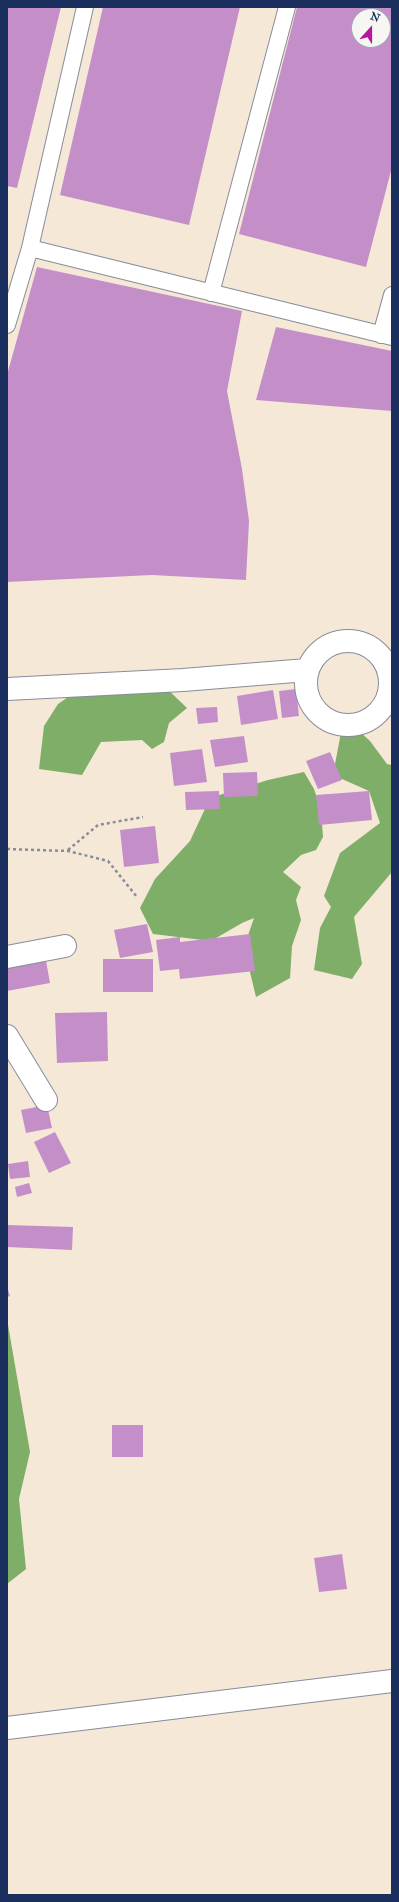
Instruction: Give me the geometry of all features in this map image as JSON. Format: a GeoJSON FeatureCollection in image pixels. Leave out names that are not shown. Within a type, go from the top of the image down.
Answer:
{"type":"FeatureCollection","features":[{"type":"Feature","properties":{"kind":"street"},"geometry":{"type":"LineString","coordinates":[[338,641],[360,642],[379,654],[390,673],[390,696],[377,714],[358,724],[336,724],[316,712],[309,699],[306,692],[307,670],[318,651],[338,641]]}},
{"type":"Feature","properties":{"kind":"street"},"geometry":{"type":"LineString","coordinates":[[7,689],[206,678],[307,670]]}},
{"type":"Feature","properties":{"kind":"street"},"geometry":{"type":"LineString","coordinates":[[7,957],[65,946]]}},
{"type":"Feature","properties":{"kind":"street"},"geometry":{"type":"LineString","coordinates":[[7,1036],[46,1100]]}},
{"type":"Feature","properties":{"kind":"street"},"geometry":{"type":"LineString","coordinates":[[7,1728],[392,1681]]}},
{"type":"Feature","properties":{"kind":"lane"},"geometry":{"type":"LineString","coordinates":[[7,325],[30,248],[85,7]]}},
{"type":"Feature","properties":{"kind":"lane"},"geometry":{"type":"LineString","coordinates":[[211,293],[287,7]]}},
{"type":"Feature","properties":{"kind":"lane"},"geometry":{"type":"LineString","coordinates":[[30,248],[387,336],[392,295]]}},
{"type":"Feature","properties":{"kind":"path"},"geometry":{"type":"LineString","coordinates":[[68,851],[98,825],[143,817]]}},
{"type":"Feature","properties":{"kind":"path"},"geometry":{"type":"LineString","coordinates":[[7,849],[68,851],[108,861],[137,897]]}},
{"type":"Feature","properties":{"kind":"green space"},"geometry":{"type":"Polygon","coordinates":[[[93,680],[162,684],[187,708],[169,723],[164,742],[152,749],[142,740],[101,742],[82,775],[39,769],[44,726],[58,704],[93,680]]]}},
{"type":"Feature","properties":{"kind":"green space"},"geometry":{"type":"Polygon","coordinates":[[[342,727],[357,729],[370,741],[387,764],[392,765],[392,872],[354,917],[362,964],[352,979],[314,970],[320,928],[331,907],[324,896],[340,853],[380,823],[369,791],[333,775],[342,727]]]}},
{"type":"Feature","properties":{"kind":"green space"},"geometry":{"type":"Polygon","coordinates":[[[304,772],[314,789],[321,810],[323,837],[316,850],[301,855],[283,872],[301,887],[296,900],[301,920],[292,946],[290,978],[256,997],[244,947],[254,918],[242,923],[211,941],[153,934],[140,908],[155,879],[190,841],[210,798],[268,780],[304,772]]]}},
{"type":"Feature","properties":{"kind":"green space"},"geometry":{"type":"Polygon","coordinates":[[[7,1319],[30,1452],[19,1499],[26,1569],[7,1584],[7,1319]]]}},
{"type":"Feature","properties":{"kind":"building"},"geometry":{"type":"Polygon","coordinates":[[[7,7],[61,7],[17,188],[7,186],[7,7]]]}},
{"type":"Feature","properties":{"kind":"building"},"geometry":{"type":"Polygon","coordinates":[[[103,7],[240,7],[189,225],[60,195],[103,7]]]}},
{"type":"Feature","properties":{"kind":"building"},"geometry":{"type":"Polygon","coordinates":[[[297,7],[392,7],[392,167],[366,267],[239,234],[297,7]]]}},
{"type":"Feature","properties":{"kind":"building"},"geometry":{"type":"Polygon","coordinates":[[[37,267],[242,311],[227,391],[242,469],[249,521],[246,580],[152,575],[7,582],[7,375],[37,267]]]}},
{"type":"Feature","properties":{"kind":"building"},"geometry":{"type":"Polygon","coordinates":[[[276,327],[392,351],[392,411],[256,400],[276,327]]]}},
{"type":"Feature","properties":{"kind":"building"},"geometry":{"type":"Polygon","coordinates":[[[296,689],[299,716],[282,718],[279,691],[296,689]]]}},
{"type":"Feature","properties":{"kind":"building"},"geometry":{"type":"Polygon","coordinates":[[[273,690],[278,719],[241,725],[237,696],[273,690]]]}},
{"type":"Feature","properties":{"kind":"building"},"geometry":{"type":"Polygon","coordinates":[[[217,707],[218,722],[198,724],[196,708],[217,707]]]}},
{"type":"Feature","properties":{"kind":"building"},"geometry":{"type":"Polygon","coordinates":[[[244,736],[248,762],[215,767],[210,740],[244,736]]]}},
{"type":"Feature","properties":{"kind":"building"},"geometry":{"type":"Polygon","coordinates":[[[202,749],[207,782],[174,786],[170,753],[202,749]]]}},
{"type":"Feature","properties":{"kind":"building"},"geometry":{"type":"Polygon","coordinates":[[[330,752],[342,780],[318,789],[306,761],[330,752]]]}},
{"type":"Feature","properties":{"kind":"building"},"geometry":{"type":"Polygon","coordinates":[[[257,772],[258,796],[224,797],[223,773],[257,772]]]}},
{"type":"Feature","properties":{"kind":"building"},"geometry":{"type":"Polygon","coordinates":[[[219,791],[220,809],[186,810],[185,792],[219,791]]]}},
{"type":"Feature","properties":{"kind":"building"},"geometry":{"type":"Polygon","coordinates":[[[369,791],[372,820],[319,825],[316,795],[369,791]]]}},
{"type":"Feature","properties":{"kind":"building"},"geometry":{"type":"Polygon","coordinates":[[[155,826],[159,863],[124,867],[120,830],[155,826]]]}},
{"type":"Feature","properties":{"kind":"building"},"geometry":{"type":"Polygon","coordinates":[[[147,924],[153,952],[120,958],[114,930],[147,924]]]}},
{"type":"Feature","properties":{"kind":"building"},"geometry":{"type":"Polygon","coordinates":[[[250,934],[255,971],[180,979],[179,969],[160,971],[156,940],[180,937],[180,942],[250,934]]]}},
{"type":"Feature","properties":{"kind":"building"},"geometry":{"type":"Polygon","coordinates":[[[45,955],[50,983],[7,991],[7,962],[45,955]]]}},
{"type":"Feature","properties":{"kind":"building"},"geometry":{"type":"Polygon","coordinates":[[[103,959],[153,959],[153,992],[103,992],[103,959]]]}},
{"type":"Feature","properties":{"kind":"building"},"geometry":{"type":"Polygon","coordinates":[[[107,1012],[108,1061],[57,1063],[55,1013],[107,1012]]]}},
{"type":"Feature","properties":{"kind":"building"},"geometry":{"type":"Polygon","coordinates":[[[47,1105],[52,1128],[26,1133],[21,1110],[47,1105]]]}},
{"type":"Feature","properties":{"kind":"building"},"geometry":{"type":"Polygon","coordinates":[[[55,1132],[71,1163],[49,1173],[34,1142],[55,1132]]]}},
{"type":"Feature","properties":{"kind":"building"},"geometry":{"type":"Polygon","coordinates":[[[28,1161],[30,1177],[10,1179],[8,1164],[28,1161]]]}},
{"type":"Feature","properties":{"kind":"building"},"geometry":{"type":"Polygon","coordinates":[[[29,1183],[32,1193],[17,1197],[15,1187],[29,1183]]]}},
{"type":"Feature","properties":{"kind":"building"},"geometry":{"type":"Polygon","coordinates":[[[8,1225],[73,1227],[72,1250],[7,1247],[8,1225]]]}},
{"type":"Feature","properties":{"kind":"building"},"geometry":{"type":"Polygon","coordinates":[[[7,1287],[10,1296],[7,1297],[7,1287]]]}},
{"type":"Feature","properties":{"kind":"building"},"geometry":{"type":"Polygon","coordinates":[[[112,1425],[143,1425],[143,1457],[112,1457],[112,1425]]]}},
{"type":"Feature","properties":{"kind":"building"},"geometry":{"type":"Polygon","coordinates":[[[342,1554],[347,1589],[319,1592],[314,1558],[342,1554]]]}}]}
